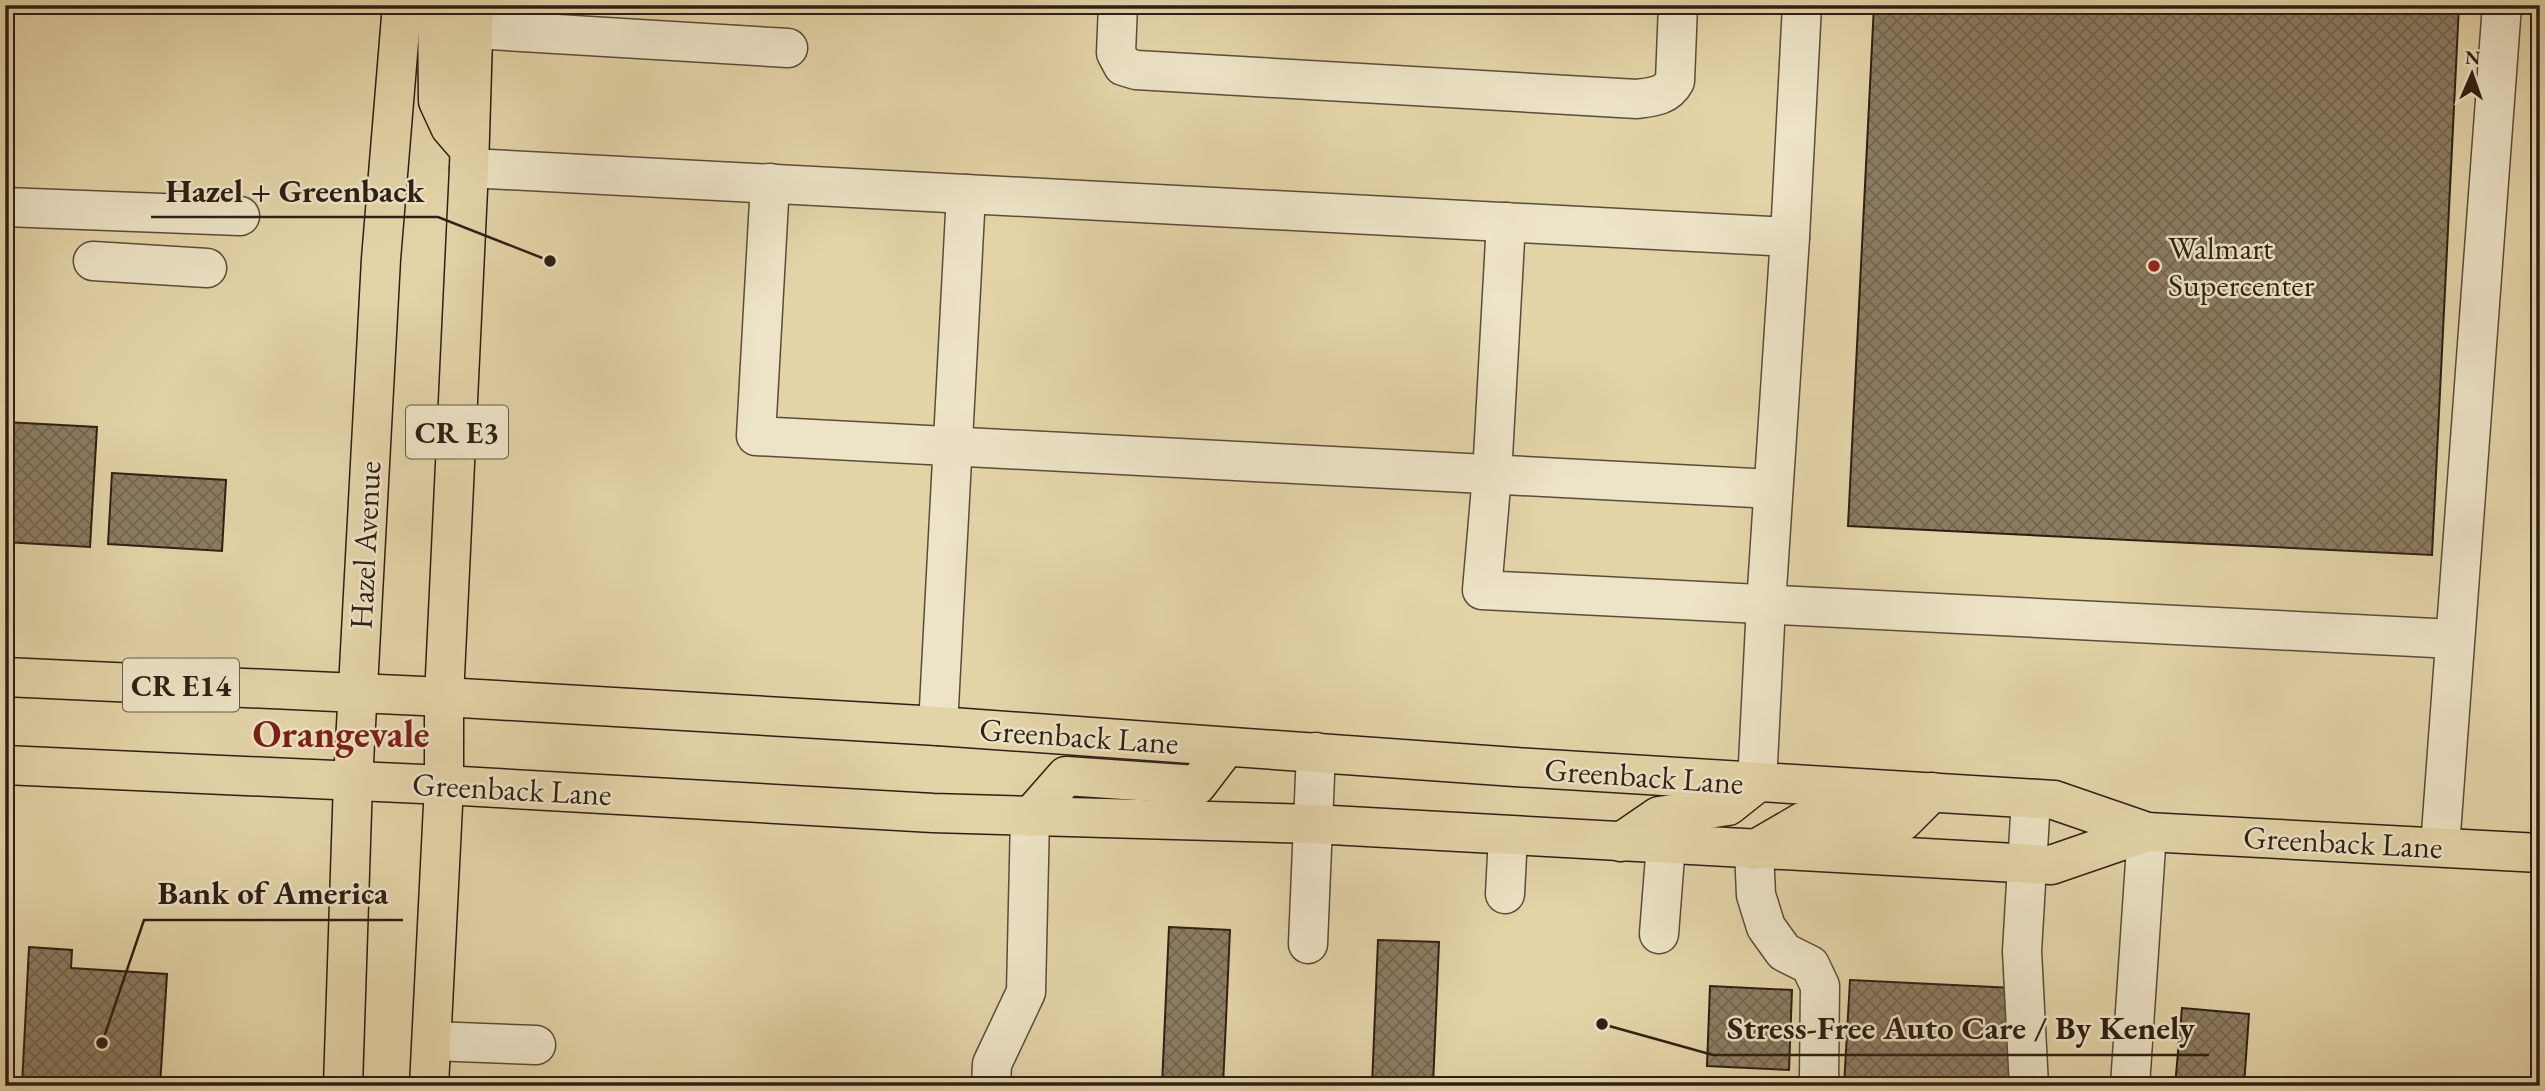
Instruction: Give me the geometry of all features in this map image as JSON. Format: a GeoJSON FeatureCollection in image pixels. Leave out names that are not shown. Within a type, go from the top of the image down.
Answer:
{"type":"FeatureCollection","features":[{"type":"Feature","properties":{"kind":"main road","name":"Hazel Avenue"},"geometry":{"type":"LineString","coordinates":[[343,1086],[357,693],[381,259],[402,5]]}},
{"type":"Feature","properties":{"kind":"main road"},"geometry":{"type":"LineString","coordinates":[[437,5],[438,101],[469,159]]}},
{"type":"Feature","properties":{"kind":"main road","name":"CR E3"},"geometry":{"type":"LineString","coordinates":[[429,1086],[444,785],[444,697],[474,17]]}},
{"type":"Feature","properties":{"kind":"main road","name":"Greenback Lane"},"geometry":{"type":"LineString","coordinates":[[5,677],[444,697],[938,726],[1757,783],[2054,800],[2147,832],[2540,853]]}},
{"type":"Feature","properties":{"kind":"main road"},"geometry":{"type":"LineString","coordinates":[[1030,817],[1066,776],[1196,785],[1226,747]]}},
{"type":"Feature","properties":{"kind":"main road","name":"Greenback Lane"},"geometry":{"type":"LineString","coordinates":[[5,765],[444,785],[1030,817],[1313,824],[2051,865],[2147,832]]}},
{"type":"Feature","properties":{"kind":"main road"},"geometry":{"type":"LineString","coordinates":[[1621,842],[1659,816],[1728,806],[1757,783]]}},
{"type":"Feature","properties":{"kind":"main road"},"geometry":{"type":"LineString","coordinates":[[1754,850],[1804,821],[1903,821],[1932,793]]}},
{"type":"Feature","properties":{"kind":"street"},"geometry":{"type":"LineString","coordinates":[[1118,5],[1116,53],[1123,66],[1136,70],[1637,99],[1657,96],[1670,90],[1675,81],[1678,5]]}},
{"type":"Feature","properties":{"kind":"street"},"geometry":{"type":"LineString","coordinates":[[1757,783],[1802,5]]}},
{"type":"Feature","properties":{"kind":"street"},"geometry":{"type":"LineString","coordinates":[[2440,847],[2502,5]]}},
{"type":"Feature","properties":{"kind":"street"},"geometry":{"type":"LineString","coordinates":[[474,17],[788,48]]}},
{"type":"Feature","properties":{"kind":"street"},"geometry":{"type":"LineString","coordinates":[[469,159],[770,183],[1790,237]]}},
{"type":"Feature","properties":{"kind":"street"},"geometry":{"type":"LineString","coordinates":[[770,183],[756,436],[1773,489]]}},
{"type":"Feature","properties":{"kind":"street"},"geometry":{"type":"LineString","coordinates":[[938,726],[966,194]]}},
{"type":"Feature","properties":{"kind":"street"},"geometry":{"type":"LineString","coordinates":[[5,207],[240,216]]}},
{"type":"Feature","properties":{"kind":"street"},"geometry":{"type":"LineString","coordinates":[[1506,222],[1492,475],[1482,590],[2454,639]]}},
{"type":"Feature","properties":{"kind":"street"},"geometry":{"type":"LineString","coordinates":[[93,261],[206,268]]}},
{"type":"Feature","properties":{"kind":"street"},"geometry":{"type":"LineString","coordinates":[[1308,944],[1316,752]]}},
{"type":"Feature","properties":{"kind":"street"},"geometry":{"type":"LineString","coordinates":[[2029,1086],[2022,951],[2031,799]]}},
{"type":"Feature","properties":{"kind":"street"},"geometry":{"type":"LineString","coordinates":[[991,1086],[992,1063],[1026,992],[1030,817]]}},
{"type":"Feature","properties":{"kind":"street"},"geometry":{"type":"LineString","coordinates":[[2130,1086],[2147,832]]}},
{"type":"Feature","properties":{"kind":"street"},"geometry":{"type":"LineString","coordinates":[[1504,894],[1508,836]]}},
{"type":"Feature","properties":{"kind":"street"},"geometry":{"type":"LineString","coordinates":[[1659,934],[1666,844]]}},
{"type":"Feature","properties":{"kind":"street"},"geometry":{"type":"LineString","coordinates":[[1754,850],[1756,895],[1766,927],[1784,952],[1810,965],[1820,986],[1819,1077],[1822,1086]]}},
{"type":"Feature","properties":{"kind":"street"},"geometry":{"type":"LineString","coordinates":[[432,1041],[536,1045]]}},
{"type":"Feature","properties":{"kind":"building","name":"Walmart Supercenter"},"geometry":{"type":"Polygon","coordinates":[[[1874,5],[2459,5],[2432,555],[1848,526],[1874,5]]]}},
{"type":"Feature","properties":{"kind":"building"},"geometry":{"type":"Polygon","coordinates":[[[5,422],[97,427],[90,547],[5,542],[5,422]]]}},
{"type":"Feature","properties":{"kind":"building"},"geometry":{"type":"Polygon","coordinates":[[[112,473],[226,480],[222,551],[108,544],[112,473]]]}},
{"type":"Feature","properties":{"kind":"building"},"geometry":{"type":"Polygon","coordinates":[[[1169,927],[1230,930],[1223,1086],[1162,1086],[1169,927]]]}},
{"type":"Feature","properties":{"kind":"building"},"geometry":{"type":"Polygon","coordinates":[[[1378,940],[1439,942],[1433,1086],[1372,1086],[1378,940]]]}},
{"type":"Feature","properties":{"kind":"building"},"geometry":{"type":"Polygon","coordinates":[[[29,947],[72,950],[71,968],[167,974],[160,1086],[22,1086],[29,947]]]}},
{"type":"Feature","properties":{"kind":"building"},"geometry":{"type":"Polygon","coordinates":[[[1850,980],[2014,988],[2010,1086],[1844,1086],[1850,980]]]}},
{"type":"Feature","properties":{"kind":"building"},"geometry":{"type":"Polygon","coordinates":[[[1710,986],[1792,990],[1789,1070],[1707,1066],[1710,986]]]}},
{"type":"Feature","properties":{"kind":"building"},"geometry":{"type":"Polygon","coordinates":[[[2182,1008],[2249,1014],[2244,1086],[2175,1086],[2182,1008]]]}},
{"type":"Feature","properties":{"kind":"place","name":"Hazel + Greenback"},"geometry":{"type":"Point","coordinates":[550,261]}},
{"type":"Feature","properties":{"kind":"place","name":"Walmart Supercenter"},"geometry":{"type":"Point","coordinates":[2154,266]}},
{"type":"Feature","properties":{"kind":"place","name":"Stress-Free Auto Care / By Kenely"},"geometry":{"type":"Point","coordinates":[1602,1024]}},
{"type":"Feature","properties":{"kind":"place","name":"Bank of America"},"geometry":{"type":"Point","coordinates":[102,1043]}},
{"type":"Feature","properties":{"kind":"district","name":"Orangevale"},"geometry":{"type":"Point","coordinates":[341,733]}}]}
